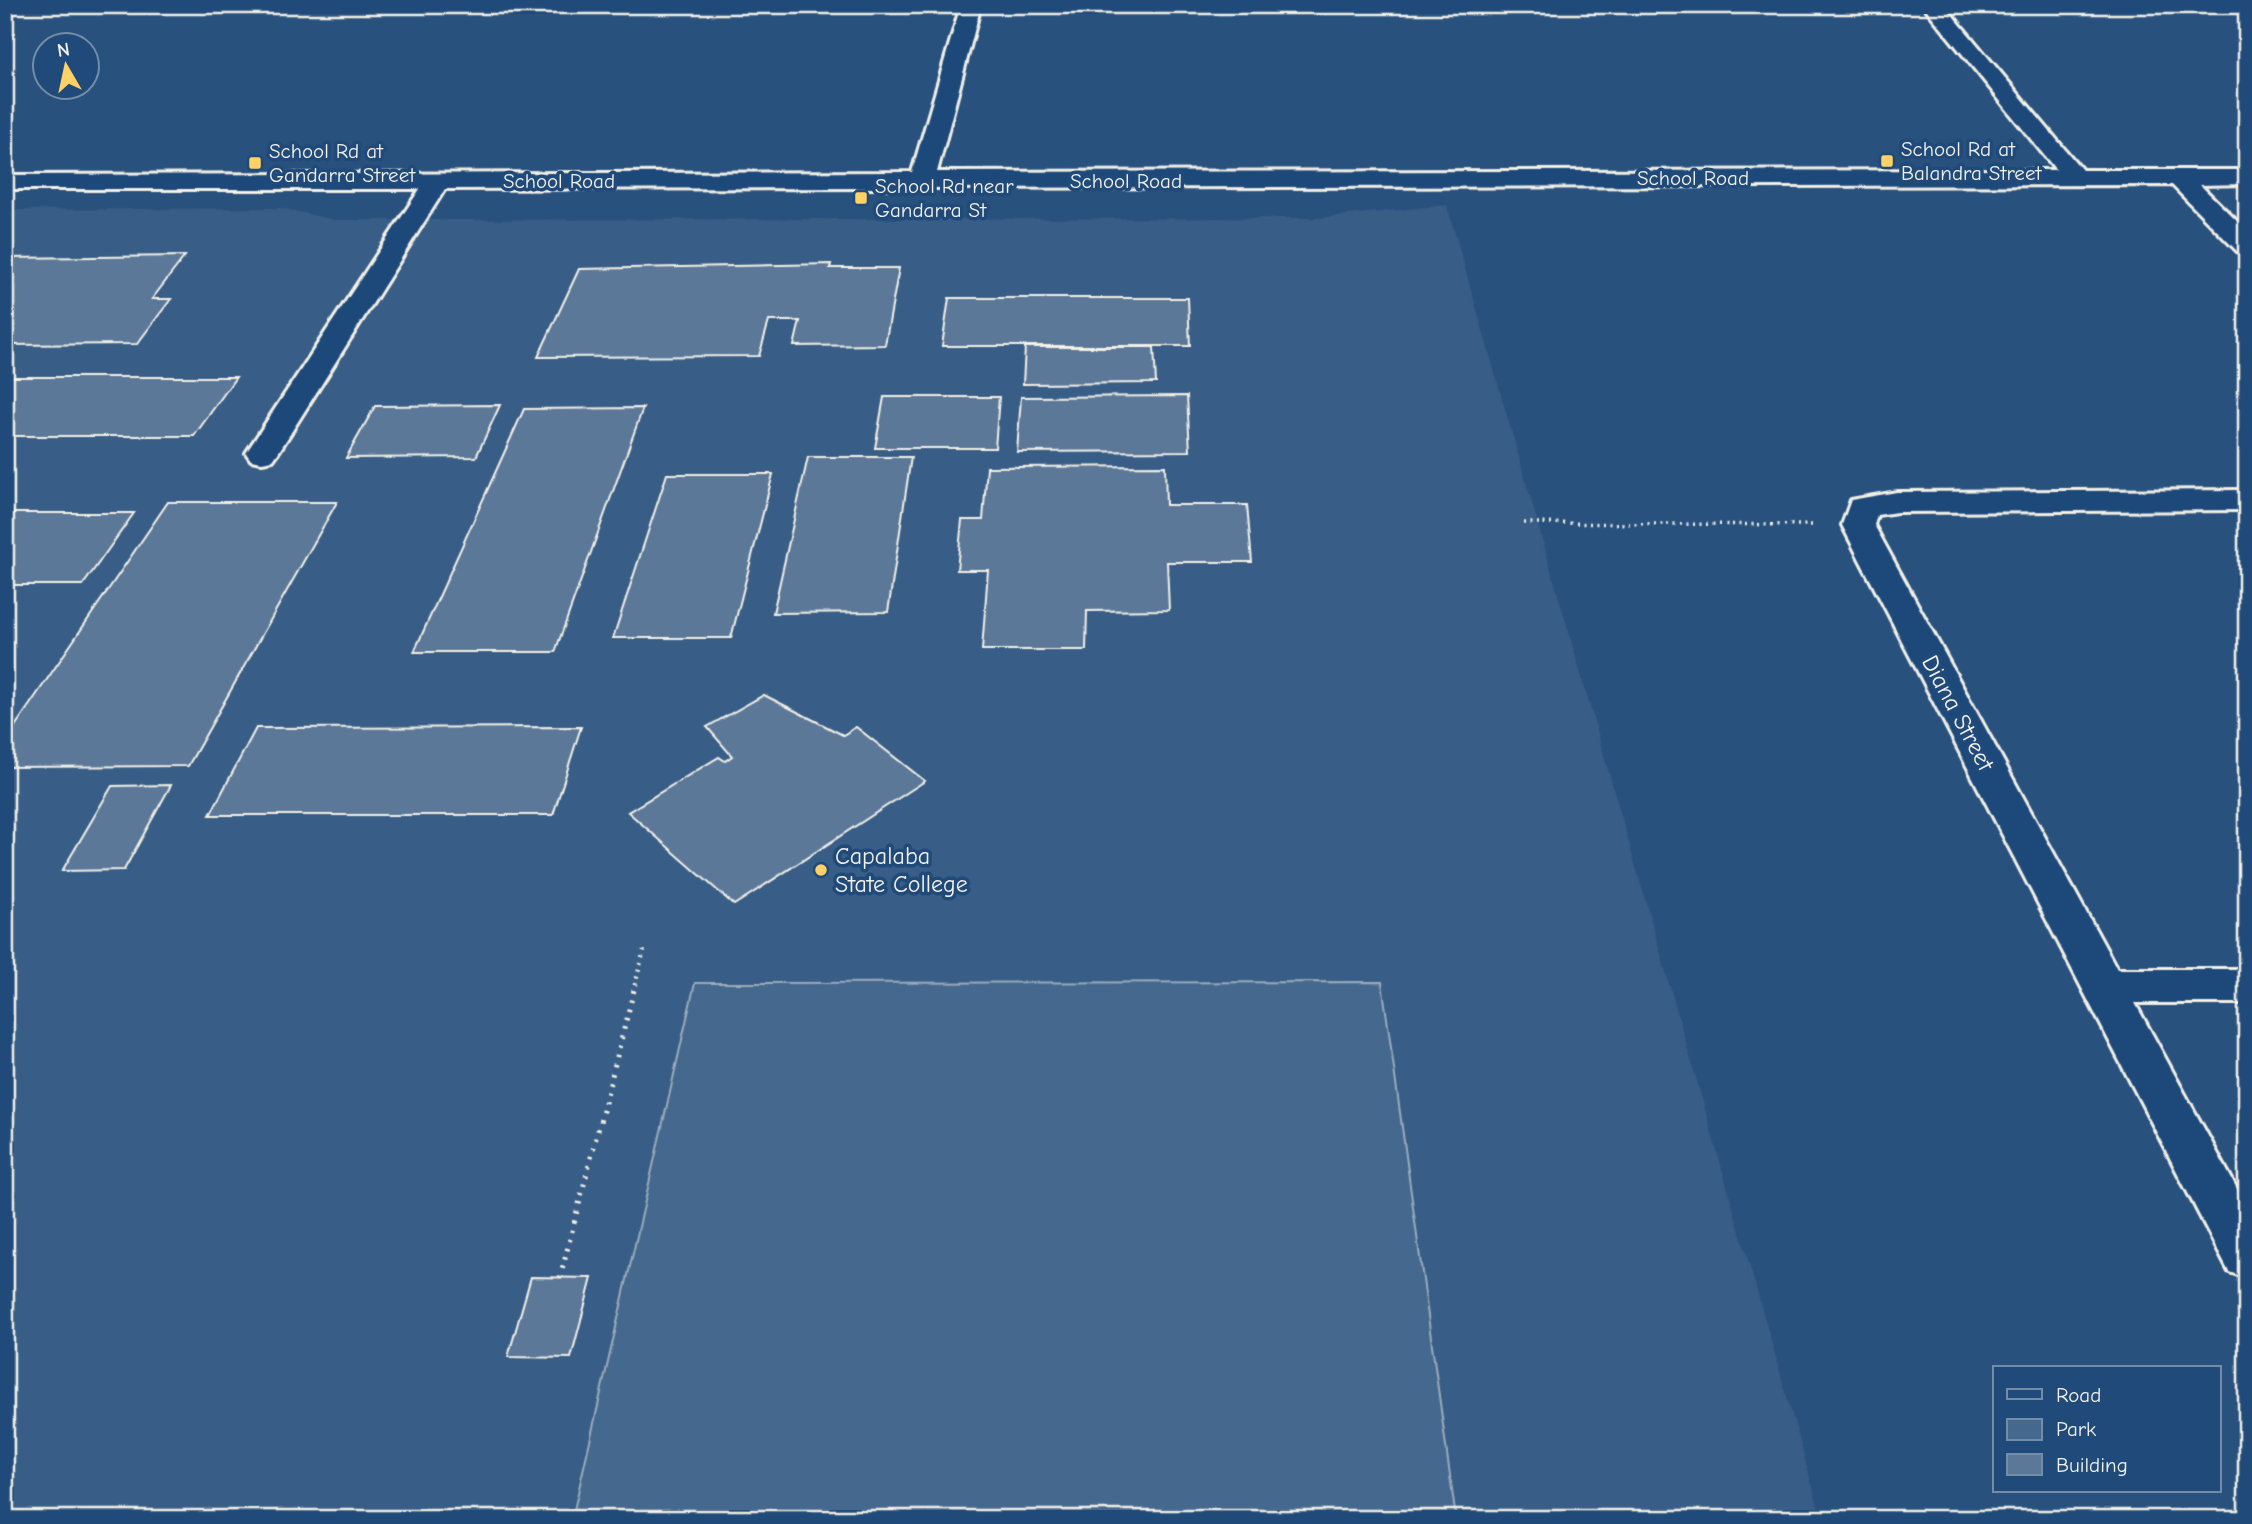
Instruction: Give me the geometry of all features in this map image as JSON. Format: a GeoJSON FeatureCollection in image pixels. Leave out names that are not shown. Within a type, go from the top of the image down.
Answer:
{"type":"FeatureCollection","features":[{"type":"Feature","properties":{"kind":"street"},"geometry":{"type":"LineString","coordinates":[[922,182],[971,5]]}},
{"type":"Feature","properties":{"kind":"street"},"geometry":{"type":"LineString","coordinates":[[1933,5],[2075,177]]}},
{"type":"Feature","properties":{"kind":"street"},"geometry":{"type":"LineString","coordinates":[[2178,177],[2247,246]]}},
{"type":"Feature","properties":{"kind":"street","name":"School Road"},"geometry":{"type":"LineString","coordinates":[[5,182],[2247,177]]}},
{"type":"Feature","properties":{"kind":"street"},"geometry":{"type":"LineString","coordinates":[[262,453],[437,181]]}},
{"type":"Feature","properties":{"kind":"street"},"geometry":{"type":"LineString","coordinates":[[1858,525],[1863,507],[1898,502],[2247,500]]}},
{"type":"Feature","properties":{"kind":"street","name":"Diana Street"},"geometry":{"type":"LineString","coordinates":[[1858,525],[2247,1256]]}},
{"type":"Feature","properties":{"kind":"street"},"geometry":{"type":"LineString","coordinates":[[2104,986],[2247,986]]}},
{"type":"Feature","properties":{"kind":"path"},"geometry":{"type":"LineString","coordinates":[[1524,523],[1858,525]]}},
{"type":"Feature","properties":{"kind":"path"},"geometry":{"type":"LineString","coordinates":[[560,1278],[644,950]]}},
{"type":"Feature","properties":{"kind":"shaded area","name":"Capalaba State College"},"geometry":{"type":"Polygon","coordinates":[[[1447,205],[1822,1519],[5,1519],[5,210],[281,208],[335,220],[1316,218],[1447,205]]]}},
{"type":"Feature","properties":{"kind":"green space"},"geometry":{"type":"Polygon","coordinates":[[[1382,982],[1456,1519],[572,1519],[695,983],[1382,982]]]}},
{"type":"Feature","properties":{"kind":"building"},"geometry":{"type":"Polygon","coordinates":[[[185,256],[152,299],[171,299],[137,344],[5,345],[5,258],[185,256]]]}},
{"type":"Feature","properties":{"kind":"building"},"geometry":{"type":"Polygon","coordinates":[[[831,264],[830,268],[899,268],[885,345],[794,346],[800,321],[769,321],[759,356],[538,357],[579,269],[831,264]]]}},
{"type":"Feature","properties":{"kind":"building"},"geometry":{"type":"Polygon","coordinates":[[[949,298],[1188,298],[1190,346],[942,346],[949,298]]]}},
{"type":"Feature","properties":{"kind":"building"},"geometry":{"type":"Polygon","coordinates":[[[1025,347],[1154,347],[1156,383],[1023,384],[1025,347]]]}},
{"type":"Feature","properties":{"kind":"building"},"geometry":{"type":"Polygon","coordinates":[[[5,377],[236,377],[194,436],[5,436],[5,377]]]}},
{"type":"Feature","properties":{"kind":"building"},"geometry":{"type":"Polygon","coordinates":[[[1187,396],[1190,451],[1017,452],[1021,397],[1187,396]]]}},
{"type":"Feature","properties":{"kind":"building"},"geometry":{"type":"Polygon","coordinates":[[[884,397],[999,397],[995,448],[875,448],[884,397]]]}},
{"type":"Feature","properties":{"kind":"building"},"geometry":{"type":"Polygon","coordinates":[[[500,405],[476,457],[346,458],[375,406],[500,405]]]}},
{"type":"Feature","properties":{"kind":"building"},"geometry":{"type":"Polygon","coordinates":[[[643,408],[555,652],[414,652],[524,409],[643,408]]]}},
{"type":"Feature","properties":{"kind":"building"},"geometry":{"type":"Polygon","coordinates":[[[808,457],[911,457],[888,612],[773,613],[808,457]]]}},
{"type":"Feature","properties":{"kind":"building"},"geometry":{"type":"Polygon","coordinates":[[[1165,466],[1166,505],[1247,505],[1252,562],[1167,562],[1169,610],[1087,611],[1086,650],[982,650],[988,570],[957,570],[962,520],[983,520],[987,467],[1165,466]]]}},
{"type":"Feature","properties":{"kind":"building"},"geometry":{"type":"Polygon","coordinates":[[[667,474],[773,474],[731,638],[613,638],[667,474]]]}},
{"type":"Feature","properties":{"kind":"building"},"geometry":{"type":"Polygon","coordinates":[[[168,502],[337,502],[188,766],[5,767],[5,741],[168,502]]]}},
{"type":"Feature","properties":{"kind":"building"},"geometry":{"type":"Polygon","coordinates":[[[5,513],[134,513],[83,585],[5,585],[5,513]]]}},
{"type":"Feature","properties":{"kind":"building"},"geometry":{"type":"Polygon","coordinates":[[[764,695],[843,735],[856,727],[925,781],[734,905],[628,812],[719,757],[725,761],[732,756],[707,727],[764,695]]]}},
{"type":"Feature","properties":{"kind":"building"},"geometry":{"type":"Polygon","coordinates":[[[581,727],[553,815],[210,815],[256,728],[581,727]]]}},
{"type":"Feature","properties":{"kind":"building"},"geometry":{"type":"Polygon","coordinates":[[[171,785],[124,870],[62,871],[112,786],[171,785]]]}},
{"type":"Feature","properties":{"kind":"building"},"geometry":{"type":"Polygon","coordinates":[[[531,1277],[592,1278],[571,1358],[508,1357],[531,1277]]]}},
{"type":"Feature","properties":{"kind":"place","name":"School Rd at Balandra Street"},"geometry":{"type":"Point","coordinates":[1887,161]}},
{"type":"Feature","properties":{"kind":"place","name":"School Rd at Gandarra Street"},"geometry":{"type":"Point","coordinates":[255,163]}},
{"type":"Feature","properties":{"kind":"place","name":"School Rd near Gandarra St"},"geometry":{"type":"Point","coordinates":[861,198]}},
{"type":"Feature","properties":{"kind":"place","name":"Capalaba State College"},"geometry":{"type":"Point","coordinates":[821,870]}}]}
